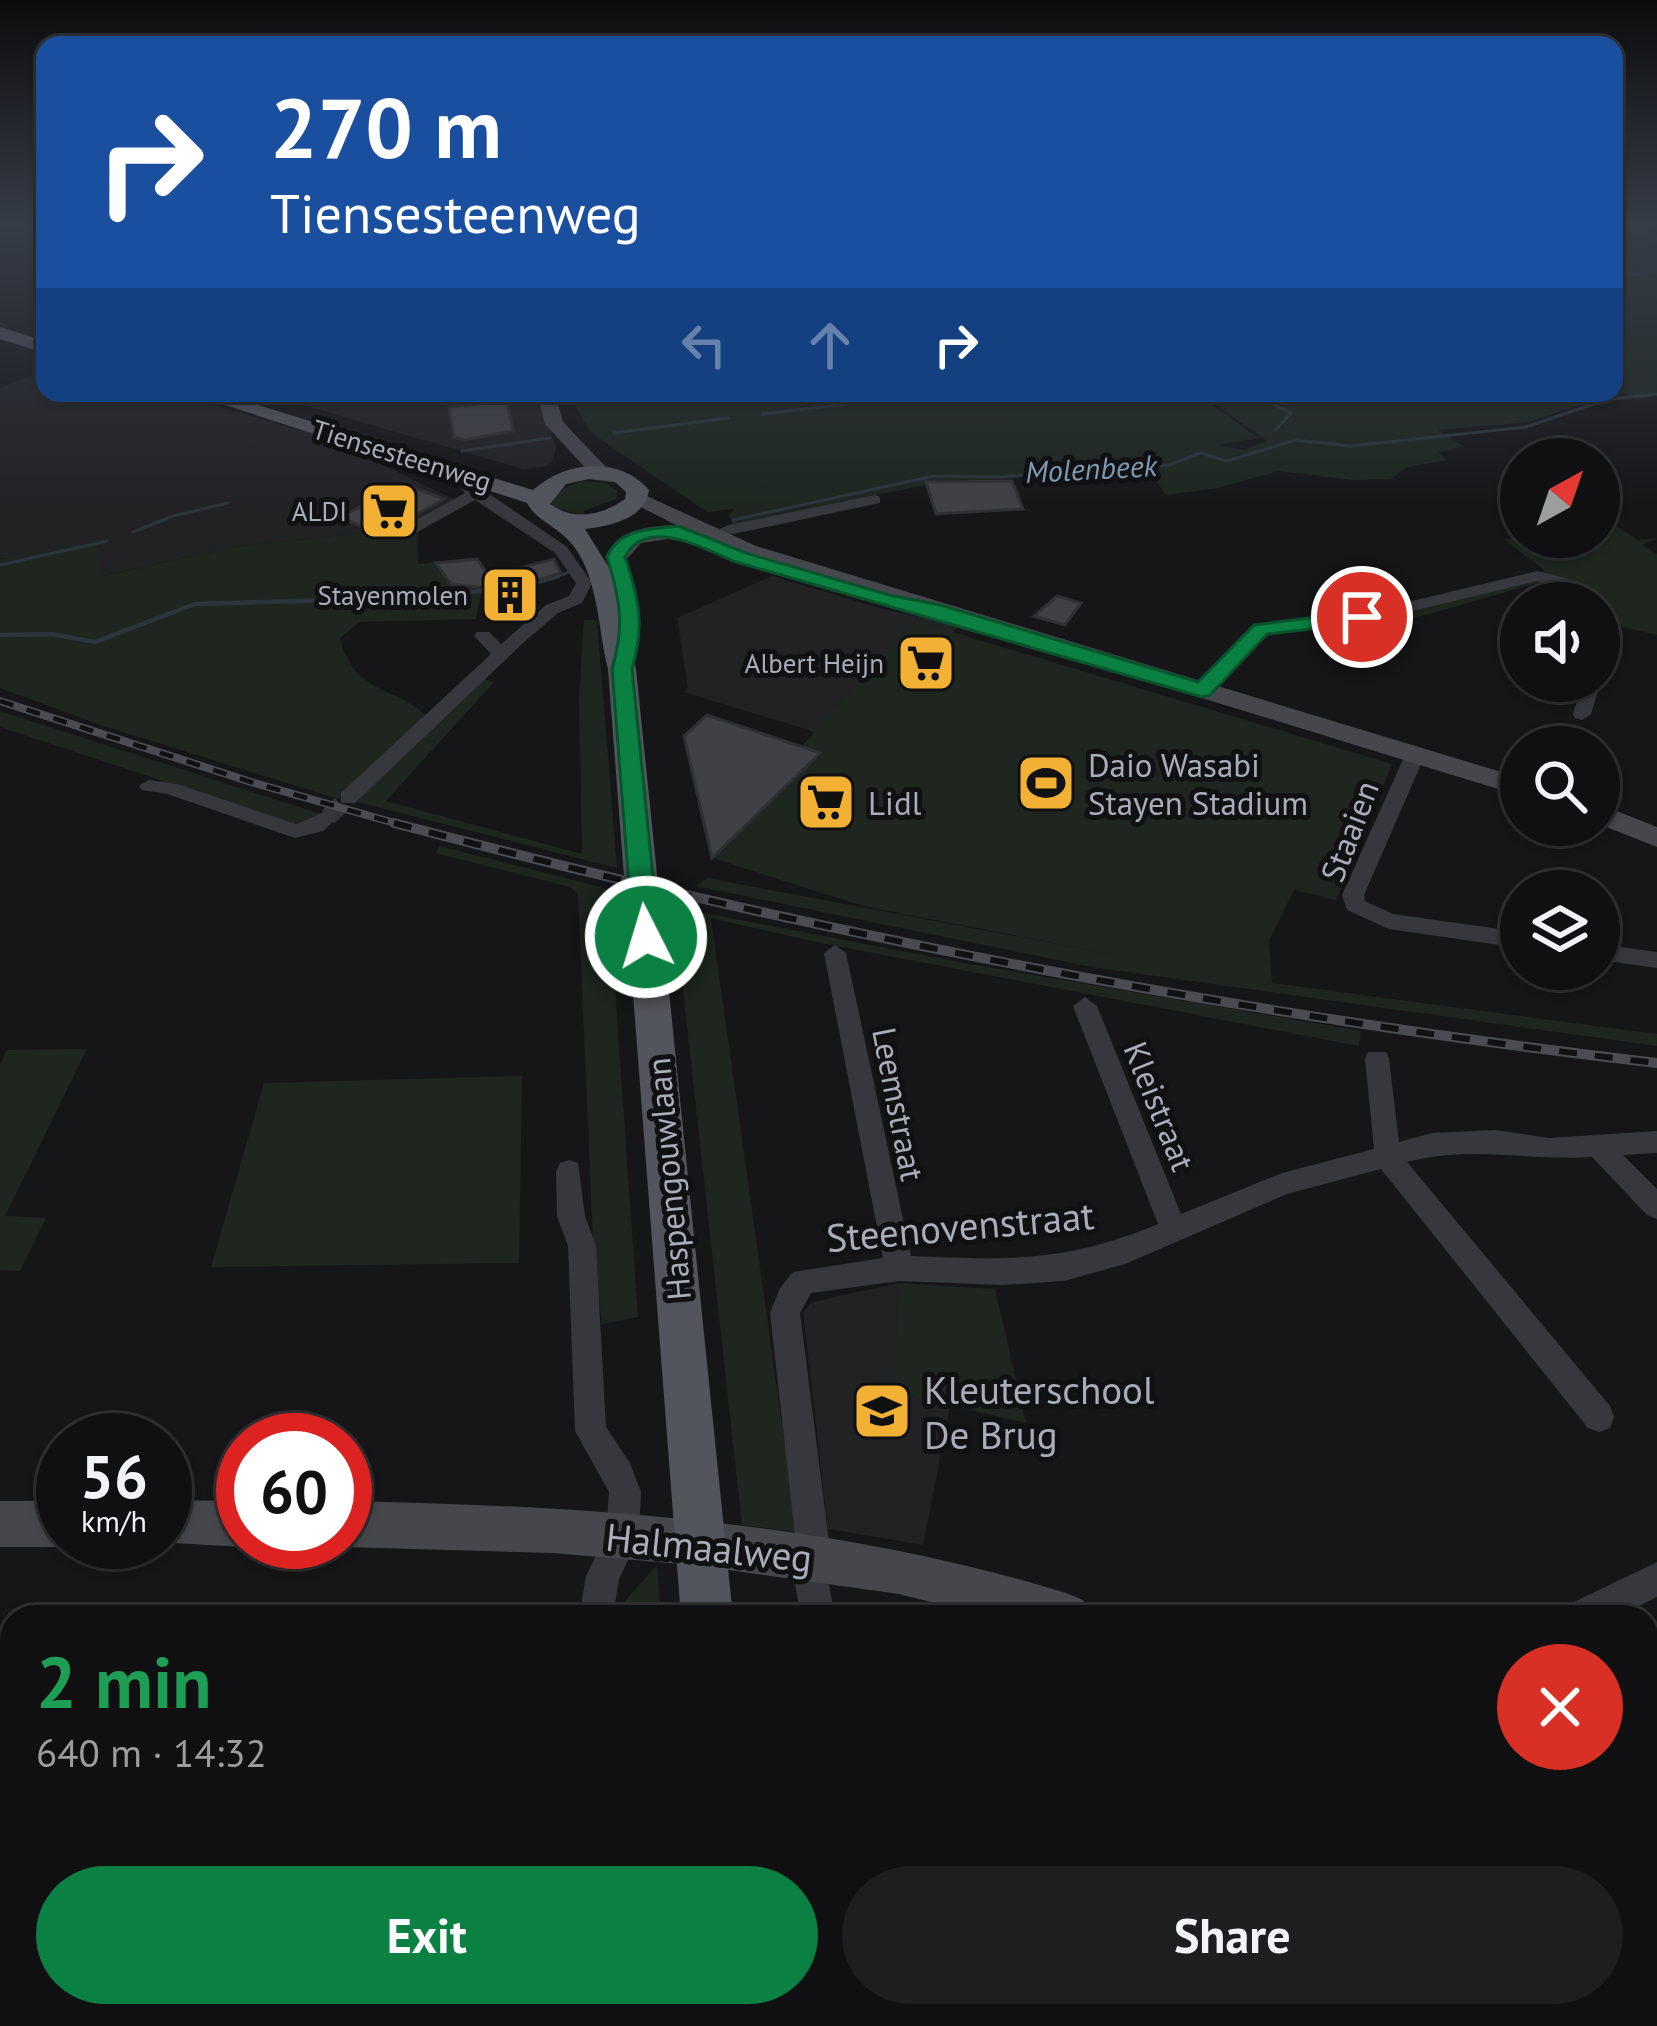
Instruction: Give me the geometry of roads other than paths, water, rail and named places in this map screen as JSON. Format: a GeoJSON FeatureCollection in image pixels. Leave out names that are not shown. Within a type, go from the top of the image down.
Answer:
{"type":"FeatureCollection","features":[{"type":"Feature","properties":{"kind":"main road"},"geometry":{"type":"LineString","coordinates":[[0,323],[36,333]]}},
{"type":"Feature","properties":{"kind":"main road"},"geometry":{"type":"LineString","coordinates":[[0,333],[36,344]]}},
{"type":"Feature","properties":{"kind":"main road","name":"Tiensesteenweg"},"geometry":{"type":"LineString","coordinates":[[225,402],[461,480],[537,499],[545,514],[564,520]]}},
{"type":"Feature","properties":{"kind":"main road","name":"Tiensesteenweg"},"geometry":{"type":"LineString","coordinates":[[263,402],[528,482],[598,472]]}},
{"type":"Feature","properties":{"kind":"main road"},"geometry":{"type":"LineString","coordinates":[[548,402],[563,438],[598,472],[636,485],[619,510]]}},
{"type":"Feature","properties":{"kind":"main road"},"geometry":{"type":"LineString","coordinates":[[537,499],[565,477],[563,438]]}},
{"type":"Feature","properties":{"kind":"main road"},"geometry":{"type":"LineString","coordinates":[[461,480],[515,505],[560,536],[583,557],[608,599]]}},
{"type":"Feature","properties":{"kind":"main road"},"geometry":{"type":"LineString","coordinates":[[619,510],[874,597],[933,609],[1500,780]]}},
{"type":"Feature","properties":{"kind":"main road"},"geometry":{"type":"LineString","coordinates":[[564,520],[619,510],[696,536]]}},
{"type":"Feature","properties":{"kind":"main road","name":"Haspengouwlaan"},"geometry":{"type":"LineString","coordinates":[[619,510],[598,531],[616,557],[632,607],[632,637],[622,669]]}},
{"type":"Feature","properties":{"kind":"main road","name":"Haspengouwlaan"},"geometry":{"type":"LineString","coordinates":[[564,520],[604,574],[622,669],[706,1605]]}},
{"type":"Feature","properties":{"kind":"main road"},"geometry":{"type":"LineString","coordinates":[[616,557],[620,547],[638,536],[696,536]]}},
{"type":"Feature","properties":{"kind":"main road"},"geometry":{"type":"LineString","coordinates":[[1620,822],[1657,838]]}},
{"type":"Feature","properties":{"kind":"main road"},"geometry":{"type":"LineString","coordinates":[[0,1524],[36,1524]]}},
{"type":"Feature","properties":{"kind":"main road","name":"Halmaalweg"},"geometry":{"type":"LineString","coordinates":[[372,1525],[625,1538],[804,1556],[962,1586],[1026,1605]]}},
{"type":"Feature","properties":{"kind":"street"},"geometry":{"type":"LineString","coordinates":[[404,533],[461,480]]}},
{"type":"Feature","properties":{"kind":"street","name":"Tiensesteenweg"},"geometry":{"type":"LineString","coordinates":[[461,480],[571,559],[584,584],[576,599]]}},
{"type":"Feature","properties":{"kind":"street"},"geometry":{"type":"LineString","coordinates":[[696,536],[874,500]]}},
{"type":"Feature","properties":{"kind":"street"},"geometry":{"type":"LineString","coordinates":[[1512,582],[1537,576],[1556,582]]}},
{"type":"Feature","properties":{"kind":"street"},"geometry":{"type":"LineString","coordinates":[[1202,690],[1247,640],[1271,627],[1387,612],[1500,585]]}},
{"type":"Feature","properties":{"kind":"street"},"geometry":{"type":"LineString","coordinates":[[348,798],[552,609],[576,599],[608,599]]}},
{"type":"Feature","properties":{"kind":"street"},"geometry":{"type":"LineString","coordinates":[[483,635],[501,654]]}},
{"type":"Feature","properties":{"kind":"street"},"geometry":{"type":"LineString","coordinates":[[1582,714],[1586,702]]}},
{"type":"Feature","properties":{"kind":"street","name":"Staaien"},"geometry":{"type":"LineString","coordinates":[[1415,754],[1353,895],[1354,905],[1389,921],[1500,937]]}},
{"type":"Feature","properties":{"kind":"street"},"geometry":{"type":"LineString","coordinates":[[149,786],[170,788],[295,831],[322,821]]}},
{"type":"Feature","properties":{"kind":"street","name":"Leemstraat"},"geometry":{"type":"LineString","coordinates":[[835,953],[898,1268]]}},
{"type":"Feature","properties":{"kind":"street"},"geometry":{"type":"LineString","coordinates":[[1620,955],[1657,960]]}},
{"type":"Feature","properties":{"kind":"street","name":"Kleistraat"},"geometry":{"type":"LineString","coordinates":[[1085,1006],[1174,1231]]}},
{"type":"Feature","properties":{"kind":"street"},"geometry":{"type":"LineString","coordinates":[[1377,1059],[1388,1158],[1600,1417]]}},
{"type":"Feature","properties":{"kind":"street","name":"Steenovenstraat"},"geometry":{"type":"LineString","coordinates":[[804,1556],[785,1313],[803,1281],[898,1268],[1004,1272],[1064,1268],[1115,1256],[1282,1184],[1432,1144],[1467,1140],[1549,1149],[1657,1142]]}},
{"type":"Feature","properties":{"kind":"street"},"geometry":{"type":"LineString","coordinates":[[1596,1144],[1657,1207]]}},
{"type":"Feature","properties":{"kind":"street"},"geometry":{"type":"LineString","coordinates":[[569,1171],[571,1216],[582,1246],[591,1431],[625,1492],[625,1538],[603,1576],[598,1605]]}},
{"type":"Feature","properties":{"kind":"street"},"geometry":{"type":"LineString","coordinates":[[804,1556],[815,1605]]}},
{"type":"Feature","properties":{"kind":"street"},"geometry":{"type":"LineString","coordinates":[[1604,1605],[1657,1579]]}},
{"type":"Feature","properties":{"kind":"waterway","name":"Molenbeek"},"geometry":{"type":"LineString","coordinates":[[1623,398],[1657,394]]}},
{"type":"Feature","properties":{"kind":"waterway"},"geometry":{"type":"LineString","coordinates":[[762,414],[865,402]]}},
{"type":"Feature","properties":{"kind":"waterway"},"geometry":{"type":"LineString","coordinates":[[1268,402],[1291,413],[1276,429]]}},
{"type":"Feature","properties":{"kind":"waterway","name":"Molenbeek"},"geometry":{"type":"LineString","coordinates":[[733,520],[934,476],[1000,477],[1169,465],[1201,453],[1227,461],[1295,440],[1351,446],[1526,427],[1599,402]]}},
{"type":"Feature","properties":{"kind":"waterway"},"geometry":{"type":"LineString","coordinates":[[614,433],[728,418]]}},
{"type":"Feature","properties":{"kind":"waterway"},"geometry":{"type":"LineString","coordinates":[[462,451],[550,438]]}},
{"type":"Feature","properties":{"kind":"waterway"},"geometry":{"type":"LineString","coordinates":[[133,532],[173,516],[228,503]]}},
{"type":"Feature","properties":{"kind":"waterway"},"geometry":{"type":"LineString","coordinates":[[0,565],[107,541]]}},
{"type":"Feature","properties":{"kind":"waterway","name":"Molenbeek"},"geometry":{"type":"LineString","coordinates":[[558,576],[570,572]]}},
{"type":"Feature","properties":{"kind":"waterway","name":"Molenbeek"},"geometry":{"type":"LineString","coordinates":[[521,587],[558,576]]}},
{"type":"Feature","properties":{"kind":"waterway","name":"Molenbeek"},"geometry":{"type":"LineString","coordinates":[[549,579],[558,576]]}},
{"type":"Feature","properties":{"kind":"waterway","name":"Molenbeek"},"geometry":{"type":"LineString","coordinates":[[0,635],[51,634],[95,642],[195,604],[340,600],[377,589],[459,593],[502,589]]}},
{"type":"Feature","properties":{"kind":"tunnel"},"geometry":{"type":"LineString","coordinates":[[328,817],[348,798]]}},
{"type":"Feature","properties":{"kind":"railway"},"geometry":{"type":"LineString","coordinates":[[0,701],[399,824]]}},
{"type":"Feature","properties":{"kind":"railway"},"geometry":{"type":"LineString","coordinates":[[394,823],[399,824]]}},
{"type":"Feature","properties":{"kind":"railway"},"geometry":{"type":"LineString","coordinates":[[399,824],[706,900],[1021,966],[1338,1020],[1657,1063]]}},
{"type":"Feature","properties":{"kind":"railway"},"geometry":{"type":"LineString","coordinates":[[399,824],[405,826]]}},
{"type":"Feature","properties":{"kind":"place","name":"ALDI"},"geometry":{"type":"Point","coordinates":[389,511]}},
{"type":"Feature","properties":{"kind":"place","name":"Stayenmolen"},"geometry":{"type":"Point","coordinates":[510,595]}},
{"type":"Feature","properties":{"kind":"place","name":"Albert Heijn"},"geometry":{"type":"Point","coordinates":[926,663]}},
{"type":"Feature","properties":{"kind":"place","name":"Daio Wasabi Stayen Stadium"},"geometry":{"type":"Point","coordinates":[1046,783]}},
{"type":"Feature","properties":{"kind":"place","name":"Lidl"},"geometry":{"type":"Point","coordinates":[826,802]}},
{"type":"Feature","properties":{"kind":"place","name":"Kleuterschool De Brug"},"geometry":{"type":"Point","coordinates":[882,1411]}}]}
